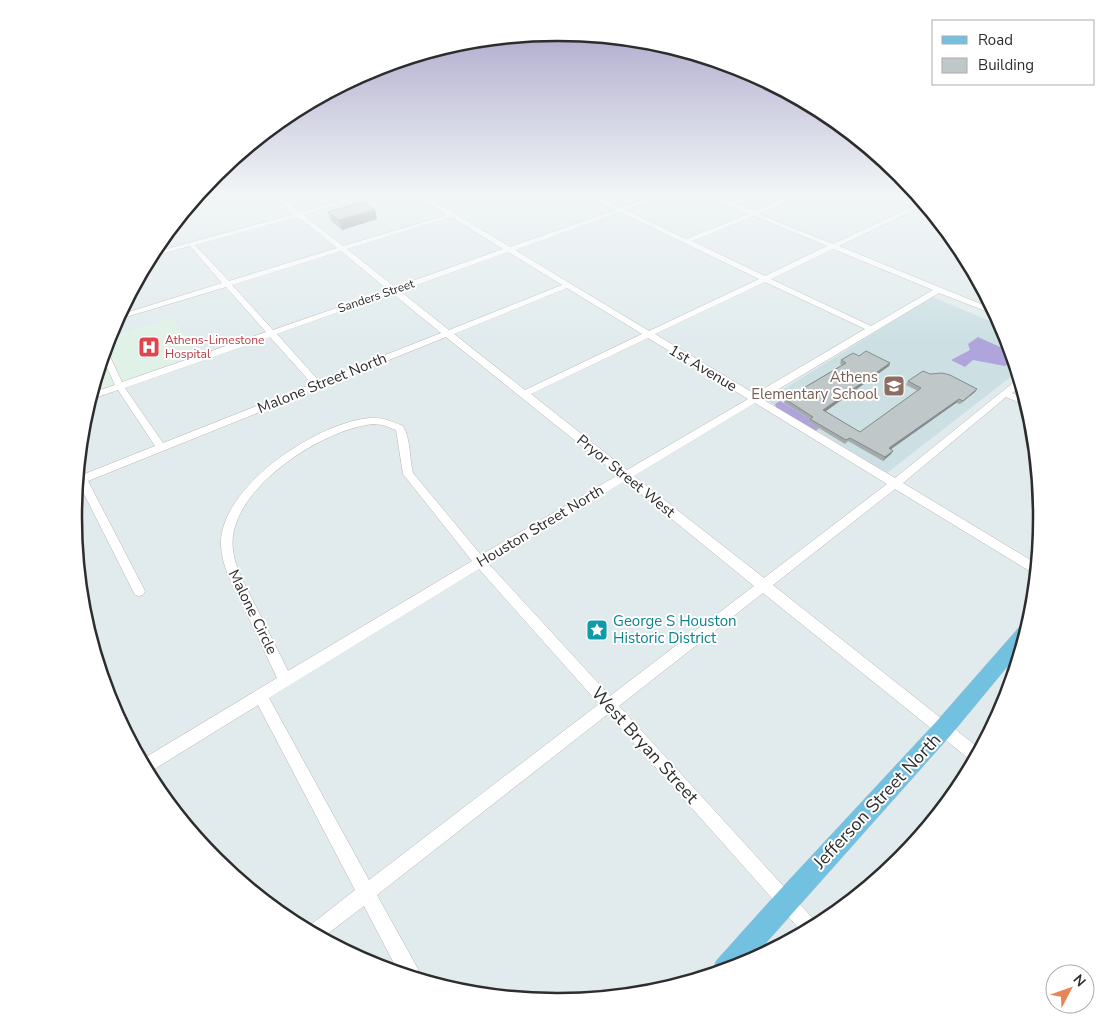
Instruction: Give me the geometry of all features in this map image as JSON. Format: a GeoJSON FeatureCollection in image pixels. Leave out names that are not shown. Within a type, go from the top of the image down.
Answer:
{"type":"FeatureCollection","features":[{"type":"Feature","properties":{"kind":"main road","name":"Jefferson Street North"},"geometry":{"type":"LineString","coordinates":[[735,959],[786,900],[943,729],[1016,643]]}},
{"type":"Feature","properties":{"kind":"street"},"geometry":{"type":"LineString","coordinates":[[166,250],[190,244]]}},
{"type":"Feature","properties":{"kind":"street"},"geometry":{"type":"LineString","coordinates":[[191,244],[318,385]]}},
{"type":"Feature","properties":{"kind":"street","name":"Pryor Street West"},"geometry":{"type":"LineString","coordinates":[[336,244],[972,752]]}},
{"type":"Feature","properties":{"kind":"street"},"geometry":{"type":"LineString","coordinates":[[127,315],[357,244]]}},
{"type":"Feature","properties":{"kind":"street","name":"1st Avenue"},"geometry":{"type":"LineString","coordinates":[[500,244],[1030,566]]}},
{"type":"Feature","properties":{"kind":"street","name":"Sanders Street"},"geometry":{"type":"LineString","coordinates":[[98,394],[526,244]]}},
{"type":"Feature","properties":{"kind":"street"},"geometry":{"type":"LineString","coordinates":[[691,244],[871,329]]}},
{"type":"Feature","properties":{"kind":"street"},"geometry":{"type":"LineString","coordinates":[[829,244],[985,309]]}},
{"type":"Feature","properties":{"kind":"street"},"geometry":{"type":"LineString","coordinates":[[523,394],[837,244]]}},
{"type":"Feature","properties":{"kind":"street","name":"Malone Street North"},"geometry":{"type":"LineString","coordinates":[[84,478],[568,285]]}},
{"type":"Feature","properties":{"kind":"street","name":"Houston Street North"},"geometry":{"type":"LineString","coordinates":[[150,763],[480,562],[938,290]]}},
{"type":"Feature","properties":{"kind":"street"},"geometry":{"type":"LineString","coordinates":[[108,361],[120,387],[161,447]]}},
{"type":"Feature","properties":{"kind":"street"},"geometry":{"type":"LineString","coordinates":[[319,929],[895,484],[1014,385]]}},
{"type":"Feature","properties":{"kind":"street"},"geometry":{"type":"LineString","coordinates":[[1005,393],[1018,399]]}},
{"type":"Feature","properties":{"kind":"street","name":"Malone Circle"},"geometry":{"type":"LineString","coordinates":[[286,681],[230,566],[226,546],[229,526],[246,496],[273,468],[299,449],[332,432],[356,424],[380,421],[400,428],[404,442],[404,458],[408,474],[480,562]]}},
{"type":"Feature","properties":{"kind":"street"},"geometry":{"type":"LineString","coordinates":[[83,487],[139,591]]}},
{"type":"Feature","properties":{"kind":"street","name":"West Bryan Street"},"geometry":{"type":"LineString","coordinates":[[480,562],[806,922]]}},
{"type":"Feature","properties":{"kind":"street"},"geometry":{"type":"LineString","coordinates":[[261,697],[407,969]]}},
{"type":"Feature","properties":{"kind":"shaded area","name":"Athens Elementary School"},"geometry":{"type":"Polygon","coordinates":[[[932,297],[991,321],[1012,376],[887,473],[766,400],[932,297]]]}},
{"type":"Feature","properties":{"kind":"shaded area","name":"Athens-Limestone Hospital"},"geometry":{"type":"Polygon","coordinates":[[[172,318],[199,356],[99,390],[118,335],[172,318]]]}},
{"type":"Feature","properties":{"kind":"shaded area"},"geometry":{"type":"Polygon","coordinates":[[[978,337],[1002,348],[1008,364],[1005,366],[973,360],[965,367],[951,360],[970,350],[968,344],[978,337]]]}},
{"type":"Feature","properties":{"kind":"shaded area"},"geometry":{"type":"Polygon","coordinates":[[[780,401],[812,420],[809,422],[819,428],[816,431],[776,408],[775,404],[780,401]]]}},
{"type":"Feature","properties":{"kind":"building","name":"Athens Elementary School"},"geometry":{"type":"Polygon","coordinates":[[[866,351],[890,363],[823,410],[860,432],[921,388],[908,381],[923,371],[930,374],[942,373],[950,375],[977,389],[963,401],[959,399],[889,448],[893,451],[885,457],[850,438],[846,440],[810,419],[813,417],[785,399],[846,363],[841,360],[853,353],[859,356],[866,351]]]}},
{"type":"Feature","properties":{"kind":"place","name":"Athens-Limestone Hospital"},"geometry":{"type":"Point","coordinates":[149,347]}},
{"type":"Feature","properties":{"kind":"place","name":"Athens Elementary School"},"geometry":{"type":"Point","coordinates":[894,386]}},
{"type":"Feature","properties":{"kind":"place","name":"George S Houston Historic District"},"geometry":{"type":"Point","coordinates":[597,630]}}]}
